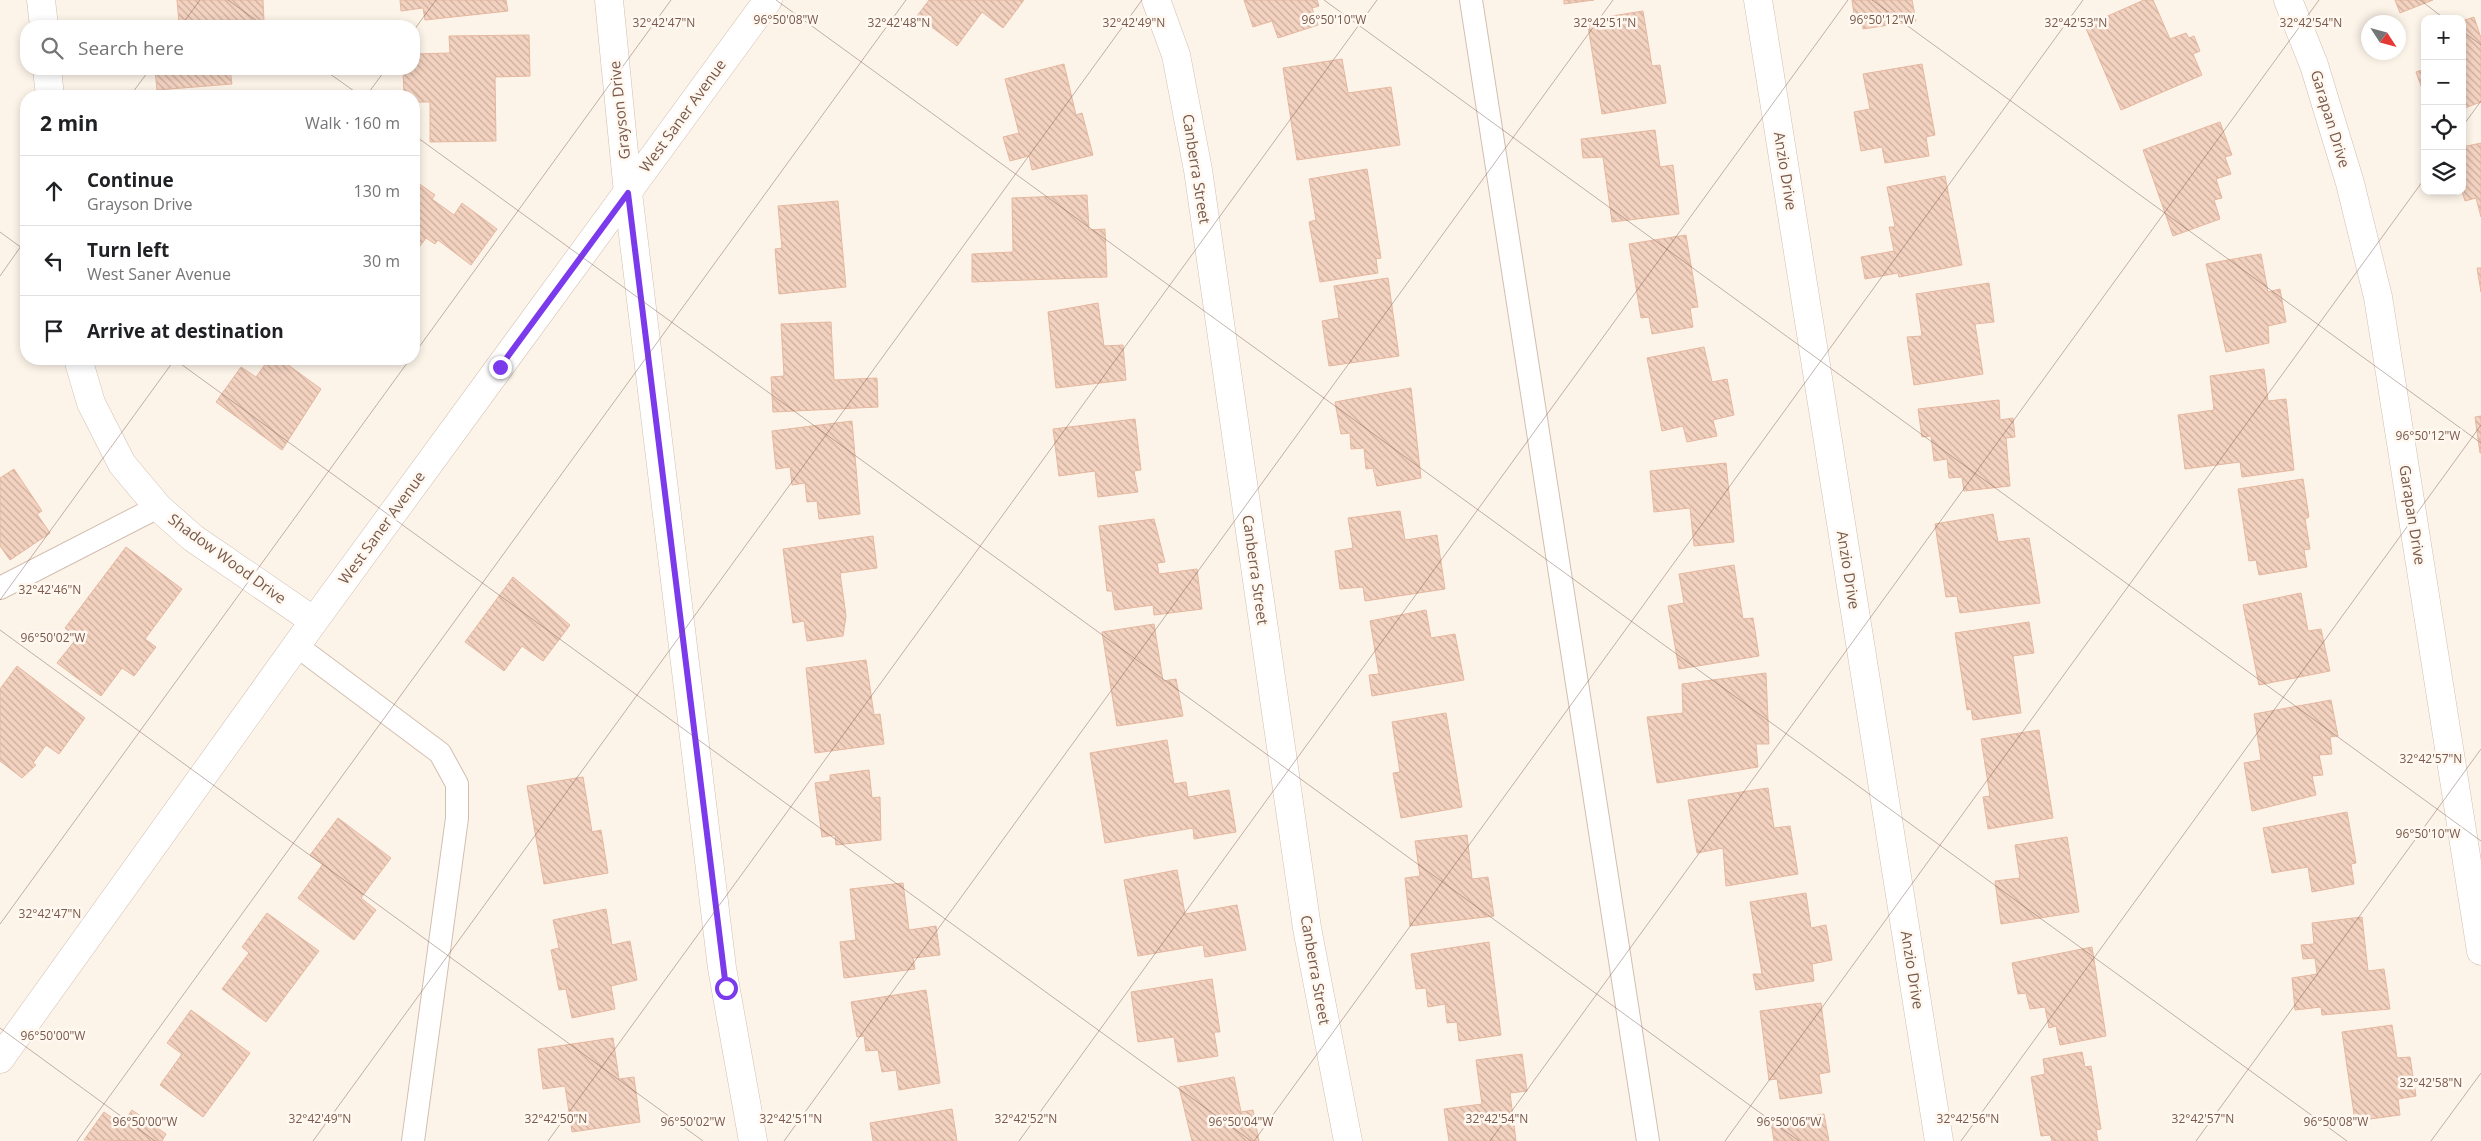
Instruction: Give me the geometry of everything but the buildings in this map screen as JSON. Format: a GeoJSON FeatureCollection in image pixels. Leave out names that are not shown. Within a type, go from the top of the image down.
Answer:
{"type":"FeatureCollection","features":[{"type":"Feature","properties":{"kind":"street"},"geometry":{"type":"LineString","coordinates":[[42,0],[44,20]]}},
{"type":"Feature","properties":{"kind":"street","name":"Grayson Drive"},"geometry":{"type":"LineString","coordinates":[[609,0],[628,193],[722,968],[753,1141]]}},
{"type":"Feature","properties":{"kind":"street","name":"West Saner Avenue"},"geometry":{"type":"LineString","coordinates":[[0,1059],[314,621],[768,0]]}},
{"type":"Feature","properties":{"kind":"street","name":"Canberra Street"},"geometry":{"type":"LineString","coordinates":[[1156,0],[1176,55],[1198,170],[1307,928],[1348,1141]]}},
{"type":"Feature","properties":{"kind":"street","name":"Anzio Drive"},"geometry":{"type":"LineString","coordinates":[[1758,0],[1939,1141]]}},
{"type":"Feature","properties":{"kind":"street","name":"Garapan Drive"},"geometry":{"type":"LineString","coordinates":[[2288,0],[2314,65],[2350,183],[2378,297],[2481,951]]}},
{"type":"Feature","properties":{"kind":"street"},"geometry":{"type":"LineString","coordinates":[[48,75],[49,90]]}},
{"type":"Feature","properties":{"kind":"street","name":"Shadow Wood Drive"},"geometry":{"type":"LineString","coordinates":[[80,365],[91,403],[122,464],[158,507],[193,538],[314,621]]}},
{"type":"Feature","properties":{"kind":"lane"},"geometry":{"type":"LineString","coordinates":[[1471,0],[1648,1141]]}},
{"type":"Feature","properties":{"kind":"lane"},"geometry":{"type":"LineString","coordinates":[[0,588],[158,507]]}},
{"type":"Feature","properties":{"kind":"lane"},"geometry":{"type":"LineString","coordinates":[[297,646],[440,753],[457,784],[457,818],[413,1141]]}},
{"type":"Feature","properties":{"kind":"route"},"geometry":{"type":"LineString","coordinates":[[500,367],[628,193],[722,968],[726,988]]}}]}
